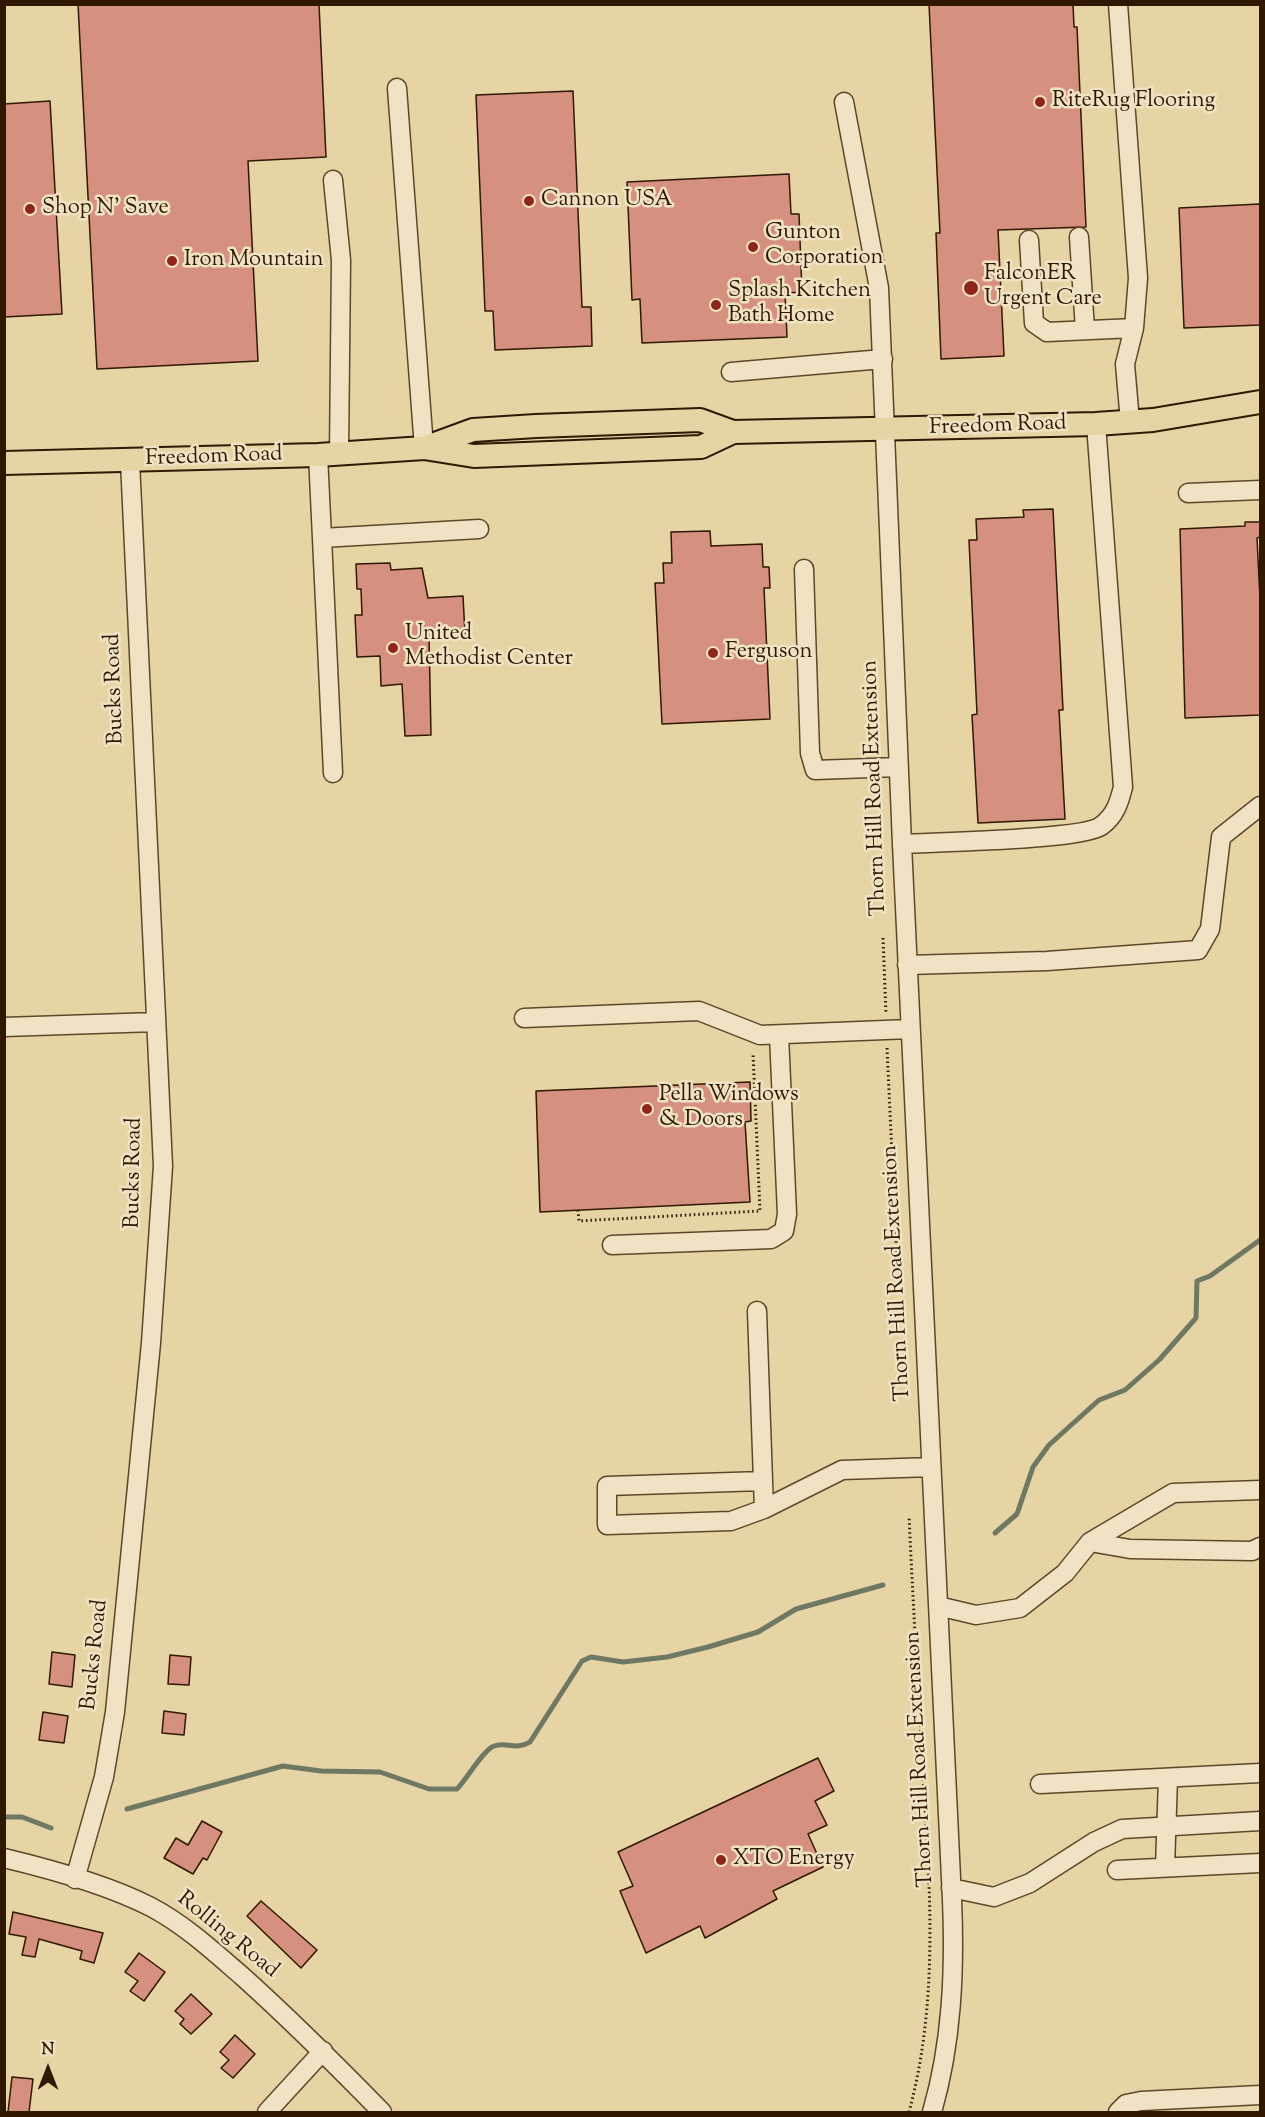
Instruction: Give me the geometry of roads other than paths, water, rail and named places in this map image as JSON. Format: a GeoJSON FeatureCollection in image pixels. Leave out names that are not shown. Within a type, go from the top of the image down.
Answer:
{"type":"FeatureCollection","features":[{"type":"Feature","properties":{"kind":"main road","name":"Freedom Road"},"geometry":{"type":"LineString","coordinates":[[4,463],[328,455],[424,448],[474,430],[700,420],[733,432],[1096,424],[1130,422],[1260,402]]}},
{"type":"Feature","properties":{"kind":"street"},"geometry":{"type":"LineString","coordinates":[[1118,4],[1138,278],[1134,328],[1125,364],[1130,422]]}},
{"type":"Feature","properties":{"kind":"street"},"geometry":{"type":"LineString","coordinates":[[398,88],[424,448]]}},
{"type":"Feature","properties":{"kind":"street","name":"Thorn Hill Road Extension"},"geometry":{"type":"LineString","coordinates":[[844,102],[879,288],[898,767],[951,1888],[953,1981],[943,2065],[932,2112]]}},
{"type":"Feature","properties":{"kind":"street"},"geometry":{"type":"LineString","coordinates":[[333,180],[341,260],[322,538],[333,773]]}},
{"type":"Feature","properties":{"kind":"street"},"geometry":{"type":"LineString","coordinates":[[1079,237],[1085,330]]}},
{"type":"Feature","properties":{"kind":"street"},"geometry":{"type":"LineString","coordinates":[[1029,240],[1034,323],[1047,332],[1134,328]]}},
{"type":"Feature","properties":{"kind":"street"},"geometry":{"type":"LineString","coordinates":[[731,372],[882,359]]}},
{"type":"Feature","properties":{"kind":"street"},"geometry":{"type":"LineString","coordinates":[[902,844],[1072,834],[1100,828],[1117,809],[1123,787],[1096,424]]}},
{"type":"Feature","properties":{"kind":"street","name":"Bucks Road"},"geometry":{"type":"LineString","coordinates":[[75,1879],[104,1777],[115,1712],[151,1343],[163,1166],[130,461]]}},
{"type":"Feature","properties":{"kind":"street"},"geometry":{"type":"LineString","coordinates":[[1188,493],[1260,490]]}},
{"type":"Feature","properties":{"kind":"street"},"geometry":{"type":"LineString","coordinates":[[322,538],[479,529]]}},
{"type":"Feature","properties":{"kind":"street"},"geometry":{"type":"LineString","coordinates":[[804,569],[810,753],[815,770],[898,767]]}},
{"type":"Feature","properties":{"kind":"street"},"geometry":{"type":"LineString","coordinates":[[907,965],[1047,961],[1198,950],[1210,929],[1221,837],[1260,806]]}},
{"type":"Feature","properties":{"kind":"street"},"geometry":{"type":"LineString","coordinates":[[524,1018],[699,1011],[711,1013],[779,1043],[886,1029],[910,1029]]}},
{"type":"Feature","properties":{"kind":"street"},"geometry":{"type":"LineString","coordinates":[[4,1027],[155,1022]]}},
{"type":"Feature","properties":{"kind":"street"},"geometry":{"type":"LineString","coordinates":[[612,1245],[771,1239],[784,1230],[787,1215],[779,1043]]}},
{"type":"Feature","properties":{"kind":"street"},"geometry":{"type":"LineString","coordinates":[[757,1311],[764,1509]]}},
{"type":"Feature","properties":{"kind":"street"},"geometry":{"type":"LineString","coordinates":[[763,1481],[607,1486],[607,1525],[731,1521],[764,1509],[842,1470],[931,1467]]}},
{"type":"Feature","properties":{"kind":"street"},"geometry":{"type":"LineString","coordinates":[[938,1606],[976,1615],[1020,1608],[1065,1573],[1090,1542],[1173,1493],[1260,1490]]}},
{"type":"Feature","properties":{"kind":"street"},"geometry":{"type":"LineString","coordinates":[[1090,1542],[1130,1549],[1252,1551],[1260,1547]]}},
{"type":"Feature","properties":{"kind":"street"},"geometry":{"type":"LineString","coordinates":[[1040,1784],[1260,1773]]}},
{"type":"Feature","properties":{"kind":"street"},"geometry":{"type":"LineString","coordinates":[[1164,1867],[1168,1778]]}},
{"type":"Feature","properties":{"kind":"street"},"geometry":{"type":"LineString","coordinates":[[951,1888],[994,1896],[1030,1883],[1094,1842],[1122,1829],[1260,1821]]}},
{"type":"Feature","properties":{"kind":"street","name":"Rolling Road"},"geometry":{"type":"LineString","coordinates":[[4,1858],[129,1897],[177,1923],[200,1939],[323,2051],[382,2112]]}},
{"type":"Feature","properties":{"kind":"street"},"geometry":{"type":"LineString","coordinates":[[1117,1870],[1260,1863]]}},
{"type":"Feature","properties":{"kind":"street"},"geometry":{"type":"LineString","coordinates":[[267,2112],[323,2051]]}},
{"type":"Feature","properties":{"kind":"street"},"geometry":{"type":"LineString","coordinates":[[1118,2112],[1126,2104],[1141,2101],[1260,2095]]}},
{"type":"Feature","properties":{"kind":"waterway"},"geometry":{"type":"LineString","coordinates":[[995,1533],[1017,1514],[1033,1467],[1049,1445],[1099,1400],[1125,1390],[1159,1360],[1196,1318],[1197,1281],[1210,1276],[1260,1240]]}},
{"type":"Feature","properties":{"kind":"waterway"},"geometry":{"type":"LineString","coordinates":[[127,1809],[283,1766],[321,1771],[380,1772],[429,1789],[457,1789],[480,1759],[494,1746],[520,1746],[530,1742],[582,1661],[591,1657],[623,1662],[667,1657],[708,1647],[758,1632],[796,1609],[883,1585]]}},
{"type":"Feature","properties":{"kind":"waterway"},"geometry":{"type":"LineString","coordinates":[[4,1817],[22,1817],[51,1828]]}},
{"type":"Feature","properties":{"kind":"place","name":"RiteRug Flooring"},"geometry":{"type":"Point","coordinates":[1040,102]}},
{"type":"Feature","properties":{"kind":"place","name":"Cannon USA"},"geometry":{"type":"Point","coordinates":[529,201]}},
{"type":"Feature","properties":{"kind":"place","name":"Shop N' Save"},"geometry":{"type":"Point","coordinates":[30,209]}},
{"type":"Feature","properties":{"kind":"place","name":"Gunton Corporation"},"geometry":{"type":"Point","coordinates":[753,247]}},
{"type":"Feature","properties":{"kind":"place","name":"Iron Mountain"},"geometry":{"type":"Point","coordinates":[172,261]}},
{"type":"Feature","properties":{"kind":"place","name":"FalconER Urgent Care"},"geometry":{"type":"Point","coordinates":[971,288]}},
{"type":"Feature","properties":{"kind":"place","name":"Splash Kitchen Bath Home"},"geometry":{"type":"Point","coordinates":[716,305]}},
{"type":"Feature","properties":{"kind":"place","name":"United Methodist Center"},"geometry":{"type":"Point","coordinates":[393,648]}},
{"type":"Feature","properties":{"kind":"place","name":"Ferguson"},"geometry":{"type":"Point","coordinates":[713,653]}},
{"type":"Feature","properties":{"kind":"place","name":"Pella Windows & Doors"},"geometry":{"type":"Point","coordinates":[647,1109]}},
{"type":"Feature","properties":{"kind":"place","name":"XTO Energy"},"geometry":{"type":"Point","coordinates":[721,1860]}}]}
